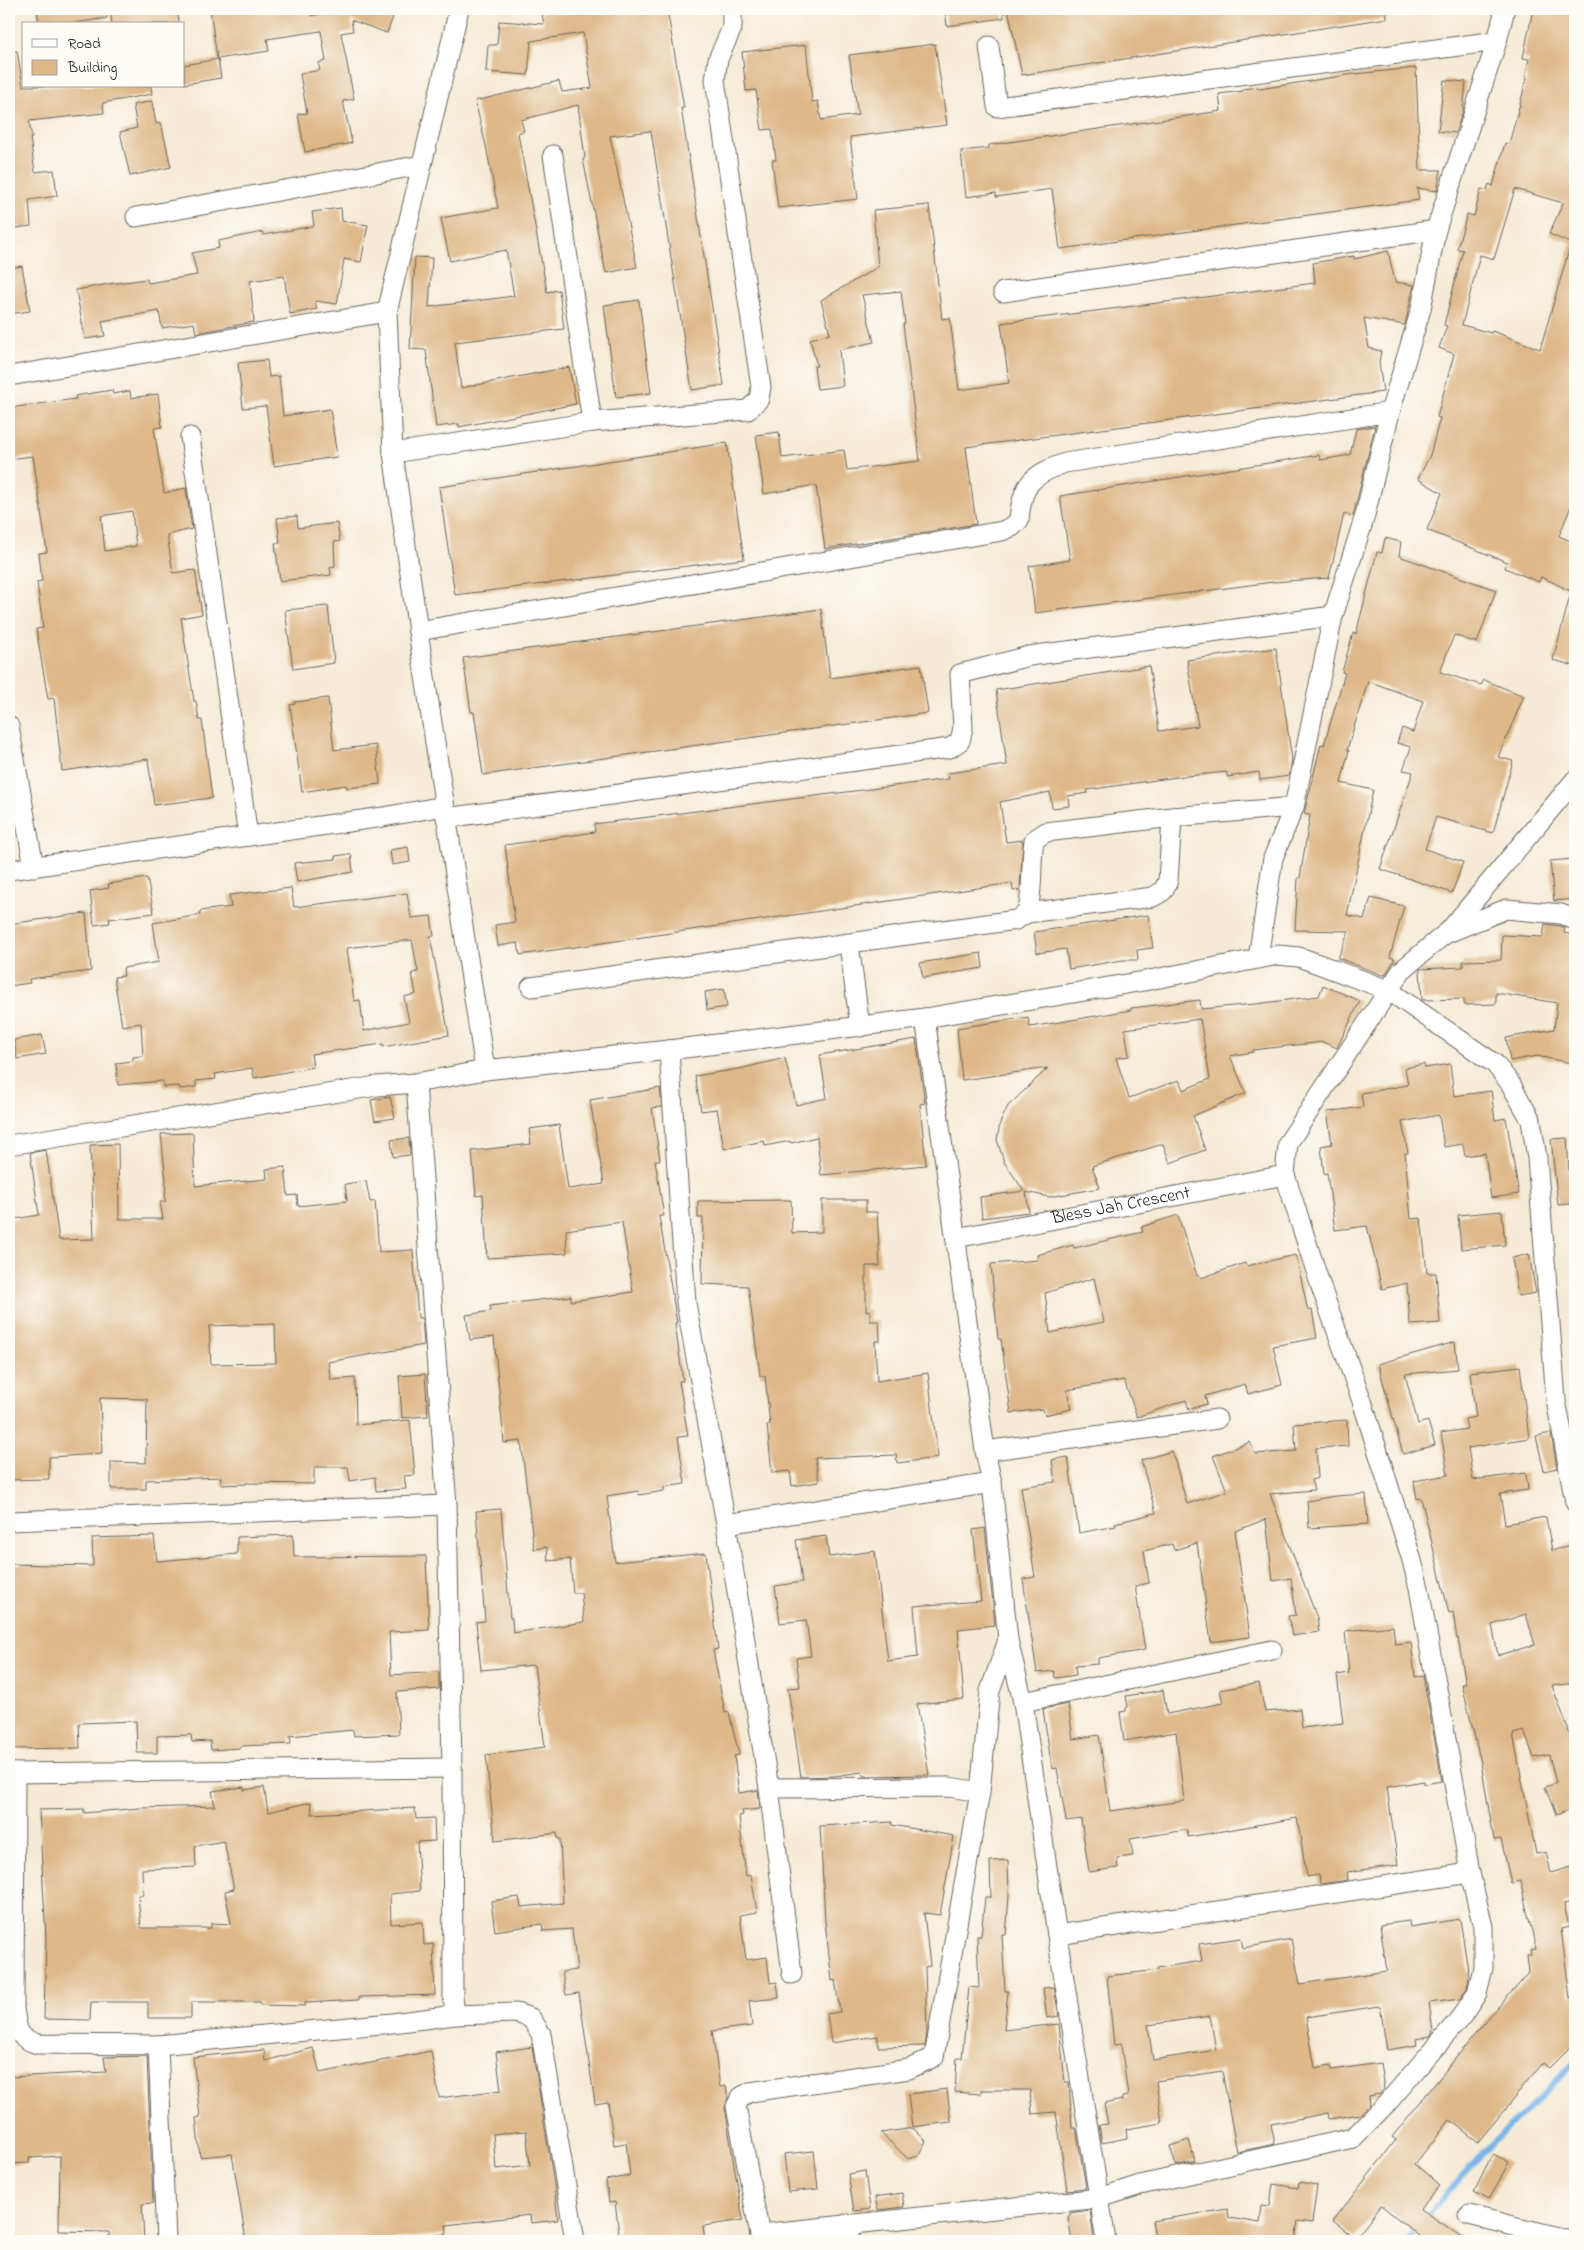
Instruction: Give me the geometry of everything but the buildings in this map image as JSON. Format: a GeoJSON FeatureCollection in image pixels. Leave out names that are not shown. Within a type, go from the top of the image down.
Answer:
{"type":"FeatureCollection","features":[{"type":"Feature","properties":{"kind":"street"},"geometry":{"type":"LineString","coordinates":[[459,9],[387,312],[393,453],[418,631],[485,1070]]}},
{"type":"Feature","properties":{"kind":"street"},"geometry":{"type":"LineString","coordinates":[[393,453],[592,422],[748,410],[759,399],[761,387],[715,80],[718,59],[732,28],[732,9]]}},
{"type":"Feature","properties":{"kind":"street"},"geometry":{"type":"LineString","coordinates":[[1258,958],[1273,858],[1294,807],[1333,616],[1364,519],[1390,412],[1421,309],[1436,230],[1497,41],[1504,9]]}},
{"type":"Feature","properties":{"kind":"street"},"geometry":{"type":"LineString","coordinates":[[989,46],[997,107],[1497,41]]}},
{"type":"Feature","properties":{"kind":"street"},"geometry":{"type":"LineString","coordinates":[[553,155],[592,422]]}},
{"type":"Feature","properties":{"kind":"street"},"geometry":{"type":"LineString","coordinates":[[136,217],[421,166]]}},
{"type":"Feature","properties":{"kind":"street"},"geometry":{"type":"LineString","coordinates":[[1003,292],[1436,230]]}},
{"type":"Feature","properties":{"kind":"street"},"geometry":{"type":"LineString","coordinates":[[9,376],[387,312]]}},
{"type":"Feature","properties":{"kind":"street"},"geometry":{"type":"LineString","coordinates":[[418,631],[1002,531],[1019,520],[1020,506],[1027,485],[1044,470],[1065,462],[1390,412]]}},
{"type":"Feature","properties":{"kind":"street"},"geometry":{"type":"LineString","coordinates":[[190,437],[248,836]]}},
{"type":"Feature","properties":{"kind":"street"},"geometry":{"type":"LineString","coordinates":[[9,870],[383,817],[445,812],[950,748],[960,741],[963,728],[960,674],[1029,656],[1333,616]]}},
{"type":"Feature","properties":{"kind":"street"},"geometry":{"type":"LineString","coordinates":[[9,726],[34,866]]}},
{"type":"Feature","properties":{"kind":"street"},"geometry":{"type":"LineString","coordinates":[[1008,1640],[990,1691],[980,1792],[934,2057],[909,2070],[750,2092],[740,2097],[736,2106],[761,2237],[850,2232],[1100,2198],[1140,2186],[1353,2138],[1395,2094],[1462,2016],[1477,1993],[1483,1968],[1483,1927],[1470,1873],[1419,1588],[1362,1401],[1322,1290],[1285,1175],[1288,1143],[1402,970],[1446,934],[1575,780]]}},
{"type":"Feature","properties":{"kind":"street"},"geometry":{"type":"LineString","coordinates":[[1027,913],[1032,898],[1034,840],[1046,832],[1172,817],[1294,807]]}},
{"type":"Feature","properties":{"kind":"street"},"geometry":{"type":"LineString","coordinates":[[531,987],[1016,920],[1027,913],[1154,897],[1163,890],[1168,881],[1172,817]]}},
{"type":"Feature","properties":{"kind":"street"},"geometry":{"type":"LineString","coordinates":[[1446,934],[1506,909],[1561,914],[1575,920]]}},
{"type":"Feature","properties":{"kind":"street"},"geometry":{"type":"LineString","coordinates":[[849,944],[860,1027]]}},
{"type":"Feature","properties":{"kind":"street"},"geometry":{"type":"LineString","coordinates":[[9,1145],[378,1086],[416,1083],[485,1070],[669,1050],[925,1018],[1144,981],[1258,958],[1278,955],[1299,957],[1388,990],[1495,1064],[1510,1083],[1531,1120],[1537,1158],[1556,1400],[1575,1502]]}},
{"type":"Feature","properties":{"kind":"street"},"geometry":{"type":"LineString","coordinates":[[925,1018],[985,1451],[992,1483],[1008,1640],[1023,1702],[1057,1935],[1106,2241]]}},
{"type":"Feature","properties":{"kind":"street"},"geometry":{"type":"LineString","coordinates":[[669,1050],[686,1303],[726,1524],[769,1788],[792,1974]]}},
{"type":"Feature","properties":{"kind":"street"},"geometry":{"type":"LineString","coordinates":[[416,1083],[447,1505],[452,1768],[453,1996],[455,2015]]}},
{"type":"Feature","properties":{"kind":"street","name":"Bless Jah Crescent"},"geometry":{"type":"LineString","coordinates":[[956,1238],[1285,1175]]}},
{"type":"Feature","properties":{"kind":"street"},"geometry":{"type":"LineString","coordinates":[[985,1451],[1217,1419]]}},
{"type":"Feature","properties":{"kind":"street"},"geometry":{"type":"LineString","coordinates":[[726,1524],[992,1483]]}},
{"type":"Feature","properties":{"kind":"street"},"geometry":{"type":"LineString","coordinates":[[9,1520],[447,1505]]}},
{"type":"Feature","properties":{"kind":"street"},"geometry":{"type":"LineString","coordinates":[[1023,1702],[1272,1650]]}},
{"type":"Feature","properties":{"kind":"street"},"geometry":{"type":"LineString","coordinates":[[452,1768],[12,1773],[14,2009],[18,2032],[26,2041],[38,2044],[158,2044],[392,2023],[455,2015],[516,2013],[531,2018],[541,2034],[576,2241]]}},
{"type":"Feature","properties":{"kind":"street"},"geometry":{"type":"LineString","coordinates":[[769,1788],[949,1787],[980,1792]]}},
{"type":"Feature","properties":{"kind":"street"},"geometry":{"type":"LineString","coordinates":[[1057,1935],[1470,1873]]}},
{"type":"Feature","properties":{"kind":"street"},"geometry":{"type":"LineString","coordinates":[[158,2044],[166,2241]]}},
{"type":"Feature","properties":{"kind":"street"},"geometry":{"type":"LineString","coordinates":[[1470,2215],[1575,2241]]}},
{"type":"Feature","properties":{"kind":"waterway"},"geometry":{"type":"LineString","coordinates":[[1575,1828],[1570,1831],[1575,1846]]}},
{"type":"Feature","properties":{"kind":"waterway"},"geometry":{"type":"LineString","coordinates":[[1425,2219],[1481,2155],[1575,2063]]}},
{"type":"Feature","properties":{"kind":"waterway"},"geometry":{"type":"LineString","coordinates":[[1406,2241],[1417,2228]]}}]}
